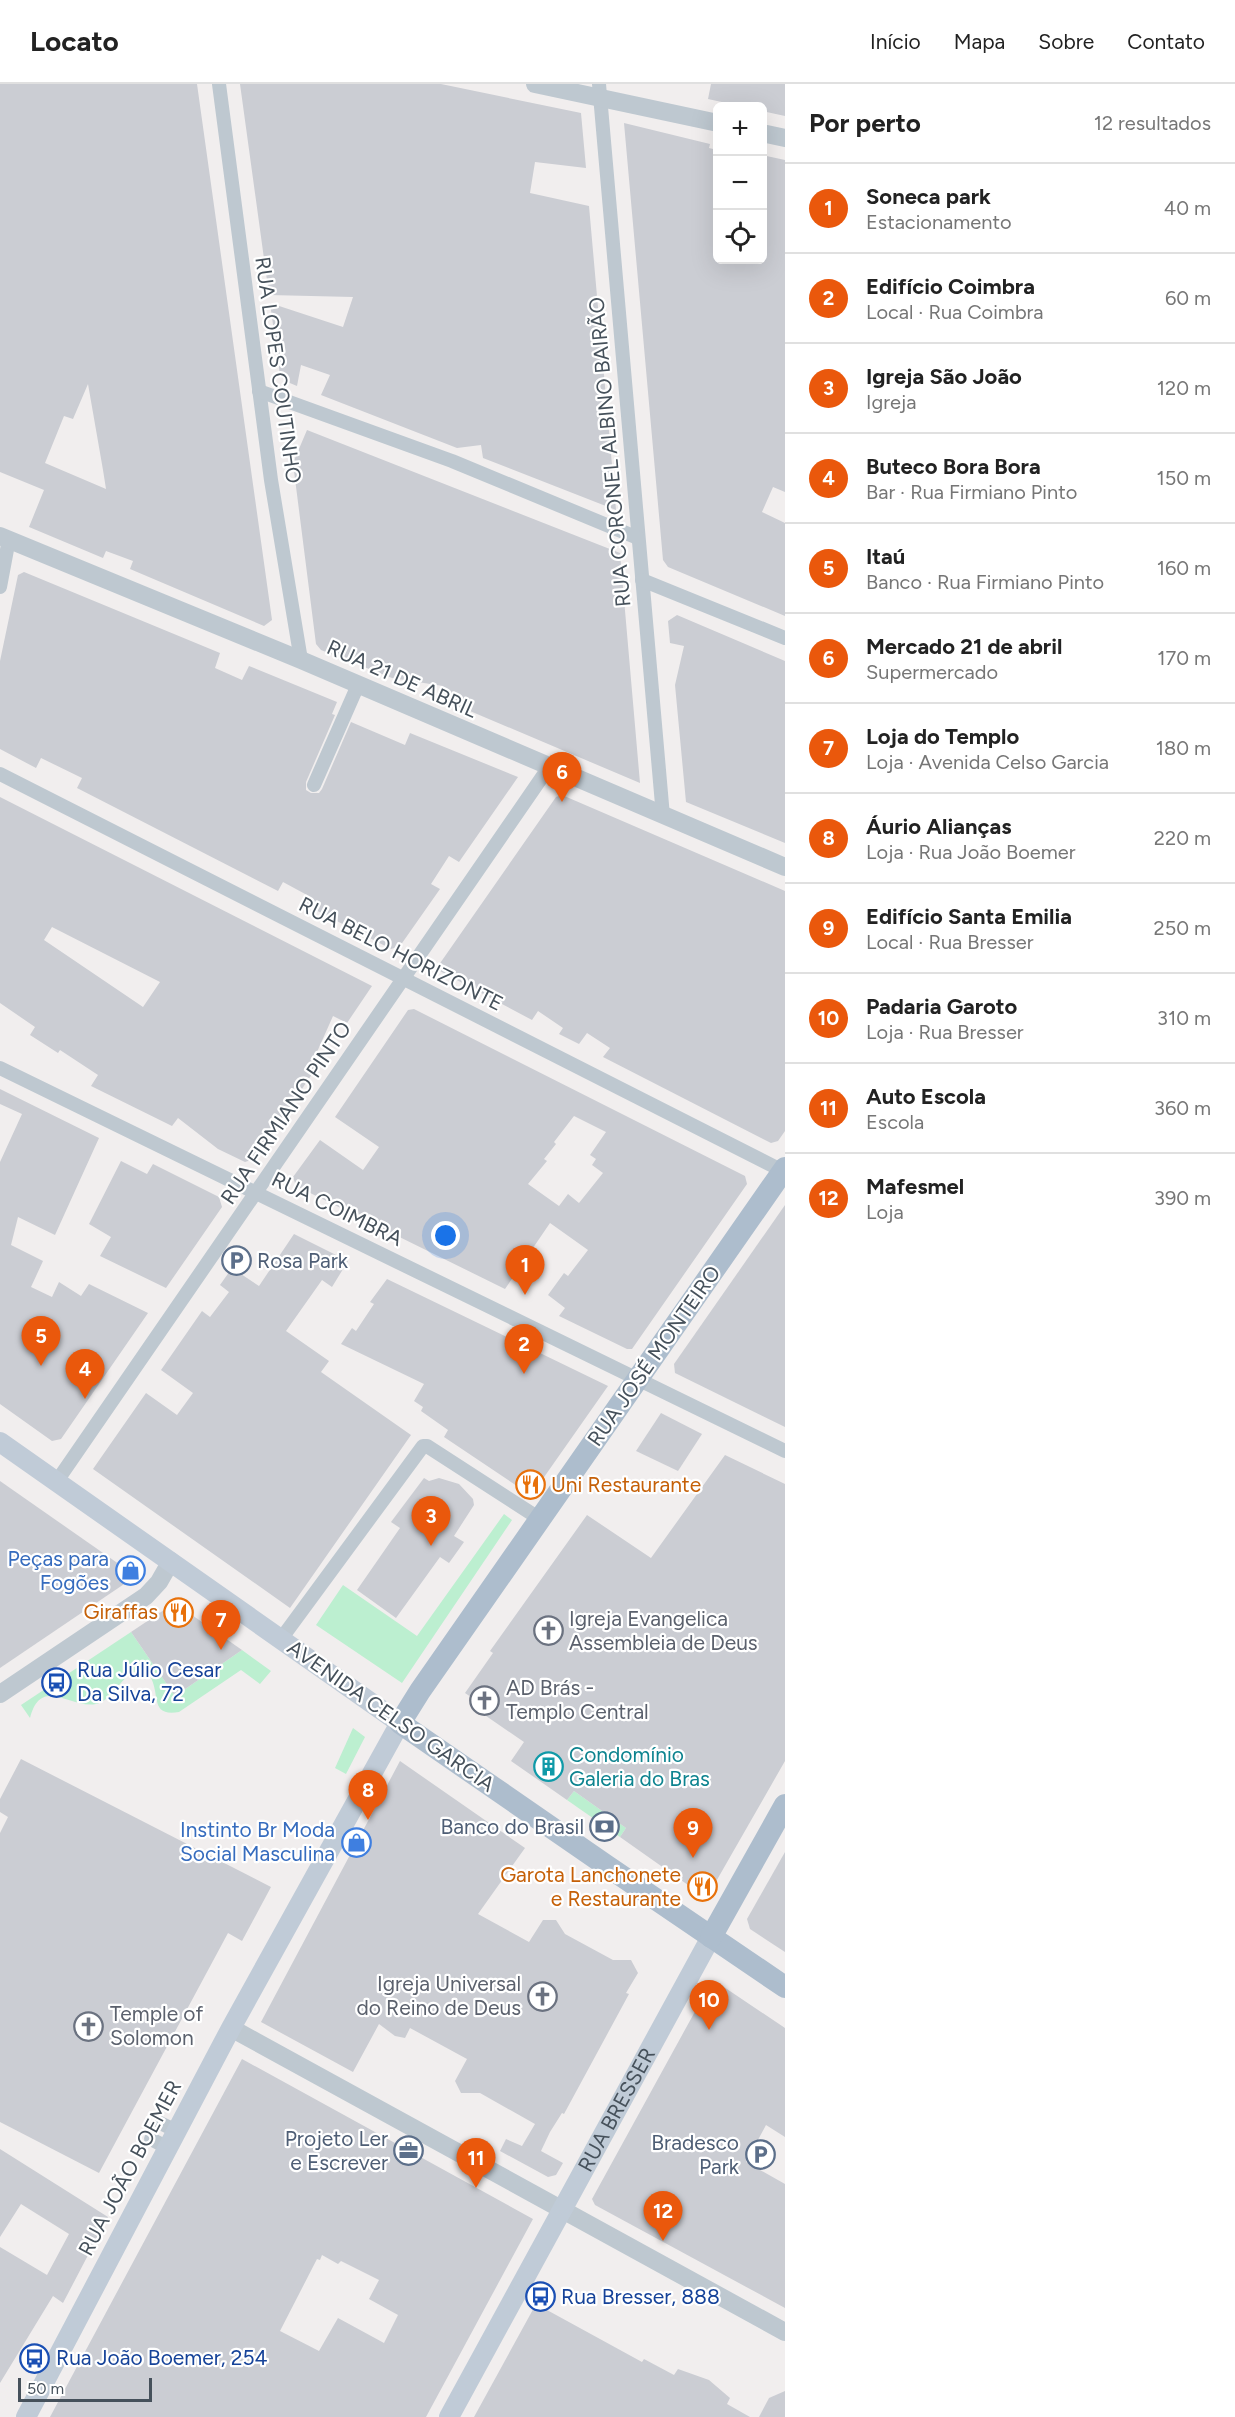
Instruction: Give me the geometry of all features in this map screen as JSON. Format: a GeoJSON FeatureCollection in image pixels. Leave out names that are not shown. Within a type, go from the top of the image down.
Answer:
{"type":"FeatureCollection","features":[{"type":"Feature","properties":{"kind":"main road","name":"RUA JOSÉ MONTEIRO"},"geometry":{"type":"LineString","coordinates":[[400,1723],[784,1169]]}},
{"type":"Feature","properties":{"kind":"main road","name":"AVENIDA CELSO GARCIA"},"geometry":{"type":"LineString","coordinates":[[0,1442],[400,1723],[785,1987]]}},
{"type":"Feature","properties":{"kind":"main road","name":"RUA JOÃO BOEMER"},"geometry":{"type":"LineString","coordinates":[[26,2417],[164,2135],[231,2028],[400,1723]]}},
{"type":"Feature","properties":{"kind":"main road","name":"RUA BRESSER"},"geometry":{"type":"LineString","coordinates":[[449,2417],[785,1804]]}},
{"type":"Feature","properties":{"kind":"street","name":"RUA LOPES COUTINHO"},"geometry":{"type":"LineString","coordinates":[[219,84],[271,480],[302,660]]}},
{"type":"Feature","properties":{"kind":"street"},"geometry":{"type":"LineString","coordinates":[[535,84],[599,91],[713,122]]}},
{"type":"Feature","properties":{"kind":"street","name":"RUA CORONEL ALBINO BAIRÃO"},"geometry":{"type":"LineString","coordinates":[[599,91],[663,816]]}},
{"type":"Feature","properties":{"kind":"street"},"geometry":{"type":"LineString","coordinates":[[767,134],[785,138]]}},
{"type":"Feature","properties":{"kind":"street"},"geometry":{"type":"LineString","coordinates":[[259,391],[452,461],[638,538]]}},
{"type":"Feature","properties":{"kind":"street"},"geometry":{"type":"LineString","coordinates":[[0,587],[4,538]]}},
{"type":"Feature","properties":{"kind":"street","name":"RUA 21 DE ABRIL"},"geometry":{"type":"LineString","coordinates":[[4,538],[302,660],[785,867]]}},
{"type":"Feature","properties":{"kind":"street"},"geometry":{"type":"LineString","coordinates":[[642,580],[785,638]]}},
{"type":"Feature","properties":{"kind":"street"},"geometry":{"type":"LineString","coordinates":[[314,785],[358,685]]}},
{"type":"Feature","properties":{"kind":"street","name":"RUA FIRMIANO PINTO"},"geometry":{"type":"LineString","coordinates":[[57,1481],[257,1194],[549,767]]}},
{"type":"Feature","properties":{"kind":"street","name":"RUA BELO HORIZONTE"},"geometry":{"type":"LineString","coordinates":[[0,774],[784,1169]]}},
{"type":"Feature","properties":{"kind":"street","name":"RUA COIMBRA"},"geometry":{"type":"LineString","coordinates":[[0,1068],[785,1451]]}},
{"type":"Feature","properties":{"kind":"street"},"geometry":{"type":"LineString","coordinates":[[281,1639],[423,1446],[427,1446],[540,1519]]}},
{"type":"Feature","properties":{"kind":"street"},"geometry":{"type":"LineString","coordinates":[[0,1694],[146,1596],[159,1582],[171,1561]]}},
{"type":"Feature","properties":{"kind":"street"},"geometry":{"type":"LineString","coordinates":[[231,2028],[785,2332]]}},
{"type":"Feature","properties":{"kind":"green space"},"geometry":{"type":"Polygon","coordinates":[[[504,1514],[512,1520],[402,1683],[316,1625],[343,1585],[417,1636],[504,1514]]]}},
{"type":"Feature","properties":{"kind":"green space"},"geometry":{"type":"Polygon","coordinates":[[[131,1632],[175,1696],[242,1650],[271,1671],[260,1684],[241,1670],[179,1712],[170,1713],[160,1708],[157,1703],[151,1678],[143,1672],[135,1672],[129,1675],[104,1701],[86,1704],[49,1696],[41,1698],[35,1705],[30,1718],[21,1705],[131,1632]]]}},
{"type":"Feature","properties":{"kind":"green space"},"geometry":{"type":"Polygon","coordinates":[[[353,1728],[365,1737],[346,1774],[335,1768],[353,1728]]]}},
{"type":"Feature","properties":{"kind":"green space"},"geometry":{"type":"Polygon","coordinates":[[[574,1791],[626,1828],[620,1837],[567,1800],[574,1791]]]}},
{"type":"Feature","properties":{"kind":"building"},"geometry":{"type":"Polygon","coordinates":[[[0,84],[197,84],[272,620],[264,626],[130,569],[133,561],[106,551],[103,558],[29,527],[44,490],[0,472],[0,84]],[[88,384],[73,419],[64,416],[45,463],[106,489],[88,384]]]}},
{"type":"Feature","properties":{"kind":"building"},"geometry":{"type":"Polygon","coordinates":[[[240,84],[441,84],[581,113],[586,168],[535,162],[530,193],[589,206],[616,510],[483,458],[481,445],[457,448],[321,395],[330,375],[301,365],[297,386],[285,381],[280,375],[270,303],[343,327],[353,297],[269,295],[240,84]]]}},
{"type":"Feature","properties":{"kind":"building"},"geometry":{"type":"Polygon","coordinates":[[[711,84],[785,84],[785,116],[767,112],[767,102],[722,102],[708,99],[711,84]]]}},
{"type":"Feature","properties":{"kind":"building"},"geometry":{"type":"Polygon","coordinates":[[[624,123],[710,144],[709,148],[713,149],[713,264],[767,264],[767,156],[785,160],[785,492],[773,487],[762,512],[785,523],[785,616],[668,567],[663,560],[624,123]]]}},
{"type":"Feature","properties":{"kind":"building"},"geometry":{"type":"Polygon","coordinates":[[[307,430],[620,553],[640,783],[444,700],[443,686],[392,678],[321,650],[316,644],[293,463],[307,430]]]}},
{"type":"Feature","properties":{"kind":"building"},"geometry":{"type":"Polygon","coordinates":[[[24,572],[220,653],[215,668],[242,680],[249,666],[337,702],[332,714],[335,715],[306,782],[306,790],[311,793],[319,793],[322,789],[351,722],[405,745],[410,733],[518,777],[459,862],[449,856],[431,884],[440,889],[400,946],[391,949],[302,903],[307,895],[283,882],[278,891],[77,788],[82,778],[41,758],[36,768],[0,749],[0,661],[18,575],[24,572]]]}},
{"type":"Feature","properties":{"kind":"building"},"geometry":{"type":"Polygon","coordinates":[[[677,615],[785,661],[785,843],[686,802],[675,685],[684,646],[670,643],[668,621],[677,615]]]}},
{"type":"Feature","properties":{"kind":"building"},"geometry":{"type":"Polygon","coordinates":[[[562,795],[785,891],[785,1131],[778,1141],[771,1143],[603,1057],[610,1048],[587,1033],[579,1044],[559,1034],[563,1028],[538,1011],[532,1020],[436,969],[556,797],[562,795]]]}},
{"type":"Feature","properties":{"kind":"building"},"geometry":{"type":"Polygon","coordinates":[[[0,797],[372,986],[347,1023],[333,1016],[313,1061],[319,1064],[254,1159],[245,1162],[218,1149],[178,1118],[172,1126],[91,1086],[98,1075],[60,1050],[58,1053],[30,1035],[35,1027],[0,1003],[0,797]],[[52,927],[44,940],[143,1007],[160,982],[52,927]]]}},
{"type":"Feature","properties":{"kind":"building"},"geometry":{"type":"Polygon","coordinates":[[[414,1009],[745,1176],[747,1184],[632,1349],[627,1349],[559,1316],[565,1308],[548,1295],[564,1273],[568,1276],[588,1250],[550,1223],[505,1289],[296,1186],[293,1177],[320,1140],[363,1170],[379,1147],[335,1117],[408,1010],[414,1009]],[[574,1116],[554,1142],[556,1144],[544,1159],[547,1161],[528,1184],[559,1206],[568,1194],[579,1203],[603,1173],[592,1165],[596,1159],[590,1155],[606,1132],[574,1116]]]}},
{"type":"Feature","properties":{"kind":"building"},"geometry":{"type":"Polygon","coordinates":[[[0,1089],[99,1138],[55,1235],[18,1217],[11,1245],[43,1261],[31,1287],[52,1297],[59,1282],[81,1296],[89,1284],[148,1313],[61,1439],[52,1441],[0,1404],[0,1162],[22,1114],[0,1104],[0,1089]]]}},
{"type":"Feature","properties":{"kind":"building"},"geometry":{"type":"Polygon","coordinates":[[[121,1161],[147,1174],[153,1164],[219,1197],[222,1207],[166,1288],[100,1256],[111,1237],[89,1224],[121,1161]]]}},
{"type":"Feature","properties":{"kind":"building"},"geometry":{"type":"Polygon","coordinates":[[[785,1205],[785,1427],[675,1373],[674,1364],[785,1205]]]}},
{"type":"Feature","properties":{"kind":"building"},"geometry":{"type":"Polygon","coordinates":[[[294,1234],[348,1261],[332,1287],[322,1280],[286,1331],[329,1361],[321,1372],[411,1435],[290,1608],[93,1469],[146,1393],[177,1415],[193,1393],[161,1370],[202,1311],[210,1317],[229,1292],[220,1285],[232,1268],[259,1286],[294,1234]]]}},
{"type":"Feature","properties":{"kind":"building"},"geometry":{"type":"Polygon","coordinates":[[[387,1279],[608,1386],[535,1490],[526,1492],[444,1437],[448,1430],[421,1411],[423,1407],[414,1401],[424,1384],[341,1344],[352,1328],[356,1331],[374,1304],[370,1302],[387,1279]]]}},
{"type":"Feature","properties":{"kind":"building"},"geometry":{"type":"Polygon","coordinates":[[[661,1413],[702,1434],[678,1471],[636,1451],[661,1413]]]}},
{"type":"Feature","properties":{"kind":"building"},"geometry":{"type":"Polygon","coordinates":[[[725,1455],[785,1484],[785,1761],[705,1897],[620,1837],[626,1828],[574,1791],[567,1800],[511,1761],[524,1742],[476,1709],[480,1703],[465,1693],[493,1653],[490,1651],[587,1515],[651,1558],[725,1455]]]}},
{"type":"Feature","properties":{"kind":"building"},"geometry":{"type":"Polygon","coordinates":[[[424,1478],[429,1481],[439,1478],[459,1484],[473,1499],[474,1505],[454,1536],[464,1542],[449,1563],[440,1557],[396,1618],[357,1590],[400,1528],[391,1522],[424,1478]]]}},
{"type":"Feature","properties":{"kind":"building"},"geometry":{"type":"Polygon","coordinates":[[[0,1481],[136,1576],[0,1668],[0,1481]]]}},
{"type":"Feature","properties":{"kind":"building"},"geometry":{"type":"Polygon","coordinates":[[[170,1606],[179,1606],[242,1650],[175,1696],[131,1632],[170,1606]]]}},
{"type":"Feature","properties":{"kind":"building","name":"Temple of Solomon"},"geometry":{"type":"Polygon","coordinates":[[[21,1759],[271,1887],[242,1941],[228,1933],[99,2173],[0,2122],[0,1833],[8,1817],[0,1812],[0,1799],[21,1759]]]}},
{"type":"Feature","properties":{"kind":"building"},"geometry":{"type":"Polygon","coordinates":[[[400,1761],[525,1848],[478,1914],[529,1942],[543,1920],[556,1920],[565,1934],[613,1960],[631,1960],[638,1973],[564,2114],[562,2113],[550,2132],[541,2151],[563,2163],[556,2175],[548,2177],[500,2151],[506,2139],[522,2146],[535,2124],[480,2093],[461,2093],[455,2081],[467,2059],[410,2028],[405,2038],[395,2036],[379,2024],[353,2072],[261,2022],[400,1761]]]}},
{"type":"Feature","properties":{"kind":"building"},"geometry":{"type":"Polygon","coordinates":[[[785,1852],[785,1952],[750,1929],[747,1919],[785,1852]]]}},
{"type":"Feature","properties":{"kind":"building"},"geometry":{"type":"Polygon","coordinates":[[[718,1983],[785,2028],[785,2137],[766,2125],[746,2162],[785,2184],[785,2308],[595,2205],[592,2199],[709,1986],[718,1983]]]}},
{"type":"Feature","properties":{"kind":"building"},"geometry":{"type":"Polygon","coordinates":[[[242,2059],[533,2219],[426,2417],[50,2417],[242,2059]],[[322,2255],[320,2260],[317,2259],[280,2331],[319,2351],[338,2318],[384,2343],[398,2315],[369,2299],[379,2280],[341,2261],[338,2264],[322,2255]]]}},
{"type":"Feature","properties":{"kind":"building"},"geometry":{"type":"Polygon","coordinates":[[[0,2149],[108,2217],[63,2303],[53,2296],[0,2383],[0,2247],[47,2275],[69,2234],[21,2204],[0,2237],[0,2149]]]}},
{"type":"Feature","properties":{"kind":"building"},"geometry":{"type":"Polygon","coordinates":[[[536,2304],[642,2362],[644,2359],[674,2375],[678,2369],[709,2380],[730,2398],[727,2404],[750,2417],[474,2417],[536,2304]]]}},
{"type":"Feature","properties":{"kind":"building"},"geometry":{"type":"Polygon","coordinates":[[[785,2391],[785,2417],[759,2417],[769,2398],[785,2391]]]}},
{"type":"Feature","properties":{"kind":"place","name":"Mercado 21 de abril"},"geometry":{"type":"Point","coordinates":[562,802]}},
{"type":"Feature","properties":{"kind":"place","name":"Rosa Park"},"geometry":{"type":"Point","coordinates":[236,1261]}},
{"type":"Feature","properties":{"kind":"place","name":"Soneca park"},"geometry":{"type":"Point","coordinates":[525,1295]}},
{"type":"Feature","properties":{"kind":"place","name":"Itaú"},"geometry":{"type":"Point","coordinates":[41,1366]}},
{"type":"Feature","properties":{"kind":"place","name":"Edifício Coimbra"},"geometry":{"type":"Point","coordinates":[524,1374]}},
{"type":"Feature","properties":{"kind":"place","name":"Buteco Bora Bora"},"geometry":{"type":"Point","coordinates":[85,1399]}},
{"type":"Feature","properties":{"kind":"place","name":"Uni Restaurante"},"geometry":{"type":"Point","coordinates":[530,1485]}},
{"type":"Feature","properties":{"kind":"place","name":"Igreja São João"},"geometry":{"type":"Point","coordinates":[431,1546]}},
{"type":"Feature","properties":{"kind":"place","name":"Peças para Fogões"},"geometry":{"type":"Point","coordinates":[130,1571]}},
{"type":"Feature","properties":{"kind":"place","name":"Giraffas"},"geometry":{"type":"Point","coordinates":[179,1612]}},
{"type":"Feature","properties":{"kind":"place","name":"Igreja Evangelica Assembleia de Deus"},"geometry":{"type":"Point","coordinates":[548,1631]}},
{"type":"Feature","properties":{"kind":"place","name":"Loja do Templo"},"geometry":{"type":"Point","coordinates":[221,1650]}},
{"type":"Feature","properties":{"kind":"place","name":"Rua Júlio Cesar Da Silva, 72"},"geometry":{"type":"Point","coordinates":[56,1682]}},
{"type":"Feature","properties":{"kind":"place","name":"AD Brás - Templo Central"},"geometry":{"type":"Point","coordinates":[485,1700]}},
{"type":"Feature","properties":{"kind":"place","name":"Condomínio Galeria do Bras"},"geometry":{"type":"Point","coordinates":[548,1767]}},
{"type":"Feature","properties":{"kind":"place","name":"Áurio Alianças"},"geometry":{"type":"Point","coordinates":[368,1820]}},
{"type":"Feature","properties":{"kind":"place","name":"Banco do Brasil"},"geometry":{"type":"Point","coordinates":[605,1827]}},
{"type":"Feature","properties":{"kind":"place","name":"Instinto Br Moda Social Masculina"},"geometry":{"type":"Point","coordinates":[356,1842]}},
{"type":"Feature","properties":{"kind":"place","name":"Edifício Santa Emilia"},"geometry":{"type":"Point","coordinates":[693,1858]}},
{"type":"Feature","properties":{"kind":"place","name":"Garota Lanchonete e Restaurante"},"geometry":{"type":"Point","coordinates":[702,1887]}},
{"type":"Feature","properties":{"kind":"place","name":"Igreja Universal do Reino de Deus"},"geometry":{"type":"Point","coordinates":[542,1996]}},
{"type":"Feature","properties":{"kind":"place","name":"Temple of Solomon"},"geometry":{"type":"Point","coordinates":[89,2026]}},
{"type":"Feature","properties":{"kind":"place","name":"Padaria Garoto"},"geometry":{"type":"Point","coordinates":[709,2030]}},
{"type":"Feature","properties":{"kind":"place","name":"Projeto Ler e Escrever"},"geometry":{"type":"Point","coordinates":[409,2151]}},
{"type":"Feature","properties":{"kind":"place","name":"Bradesco Park"},"geometry":{"type":"Point","coordinates":[760,2155]}},
{"type":"Feature","properties":{"kind":"place","name":"Auto Escola"},"geometry":{"type":"Point","coordinates":[476,2188]}},
{"type":"Feature","properties":{"kind":"place","name":"Mafesmel"},"geometry":{"type":"Point","coordinates":[663,2241]}},
{"type":"Feature","properties":{"kind":"place","name":"Rua Bresser, 888"},"geometry":{"type":"Point","coordinates":[540,2297]}},
{"type":"Feature","properties":{"kind":"place","name":"Rua João Boemer, 254"},"geometry":{"type":"Point","coordinates":[35,2358]}}]}
